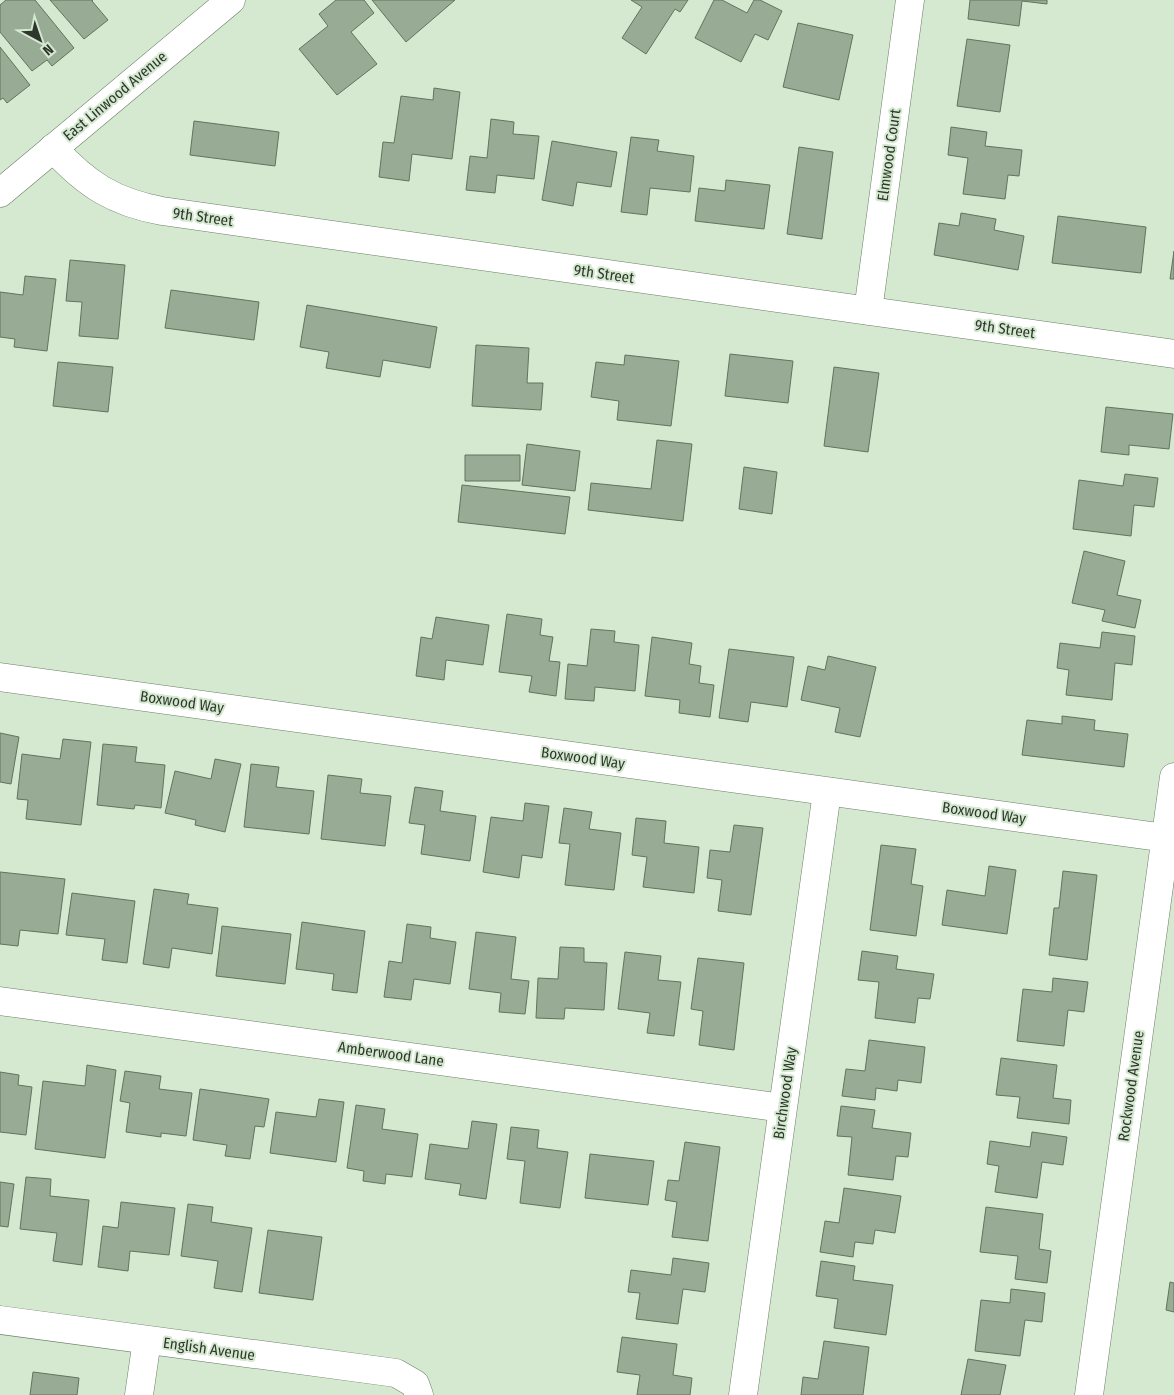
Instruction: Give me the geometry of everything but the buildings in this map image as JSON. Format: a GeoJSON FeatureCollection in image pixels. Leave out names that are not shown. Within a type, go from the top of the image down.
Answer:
{"type":"FeatureCollection","features":[{"type":"Feature","properties":{"kind":"street","name":"East Linwood Avenue"},"geometry":{"type":"LineString","coordinates":[[0,192],[231,0]]}},
{"type":"Feature","properties":{"kind":"street","name":"Elmwood Court"},"geometry":{"type":"LineString","coordinates":[[868,310],[910,0]]}},
{"type":"Feature","properties":{"kind":"street","name":"9th Street"},"geometry":{"type":"LineString","coordinates":[[53,148],[74,171],[96,187],[146,208],[466,255],[1174,354]]}},
{"type":"Feature","properties":{"kind":"street","name":"Boxwood Way"},"geometry":{"type":"LineString","coordinates":[[0,677],[1166,838]]}},
{"type":"Feature","properties":{"kind":"street","name":"Rockwood Avenue"},"geometry":{"type":"LineString","coordinates":[[1088,1395],[1174,777]]}},
{"type":"Feature","properties":{"kind":"street","name":"Birchwood Way"},"geometry":{"type":"LineString","coordinates":[[742,1395],[827,792]]}},
{"type":"Feature","properties":{"kind":"street","name":"Amberwood Lane"},"geometry":{"type":"LineString","coordinates":[[0,1001],[783,1108]]}},
{"type":"Feature","properties":{"kind":"street","name":"English Avenue"},"geometry":{"type":"LineString","coordinates":[[0,1320],[396,1373],[417,1390]]}},
{"type":"Feature","properties":{"kind":"street"},"geometry":{"type":"LineString","coordinates":[[139,1395],[147,1340]]}}]}
